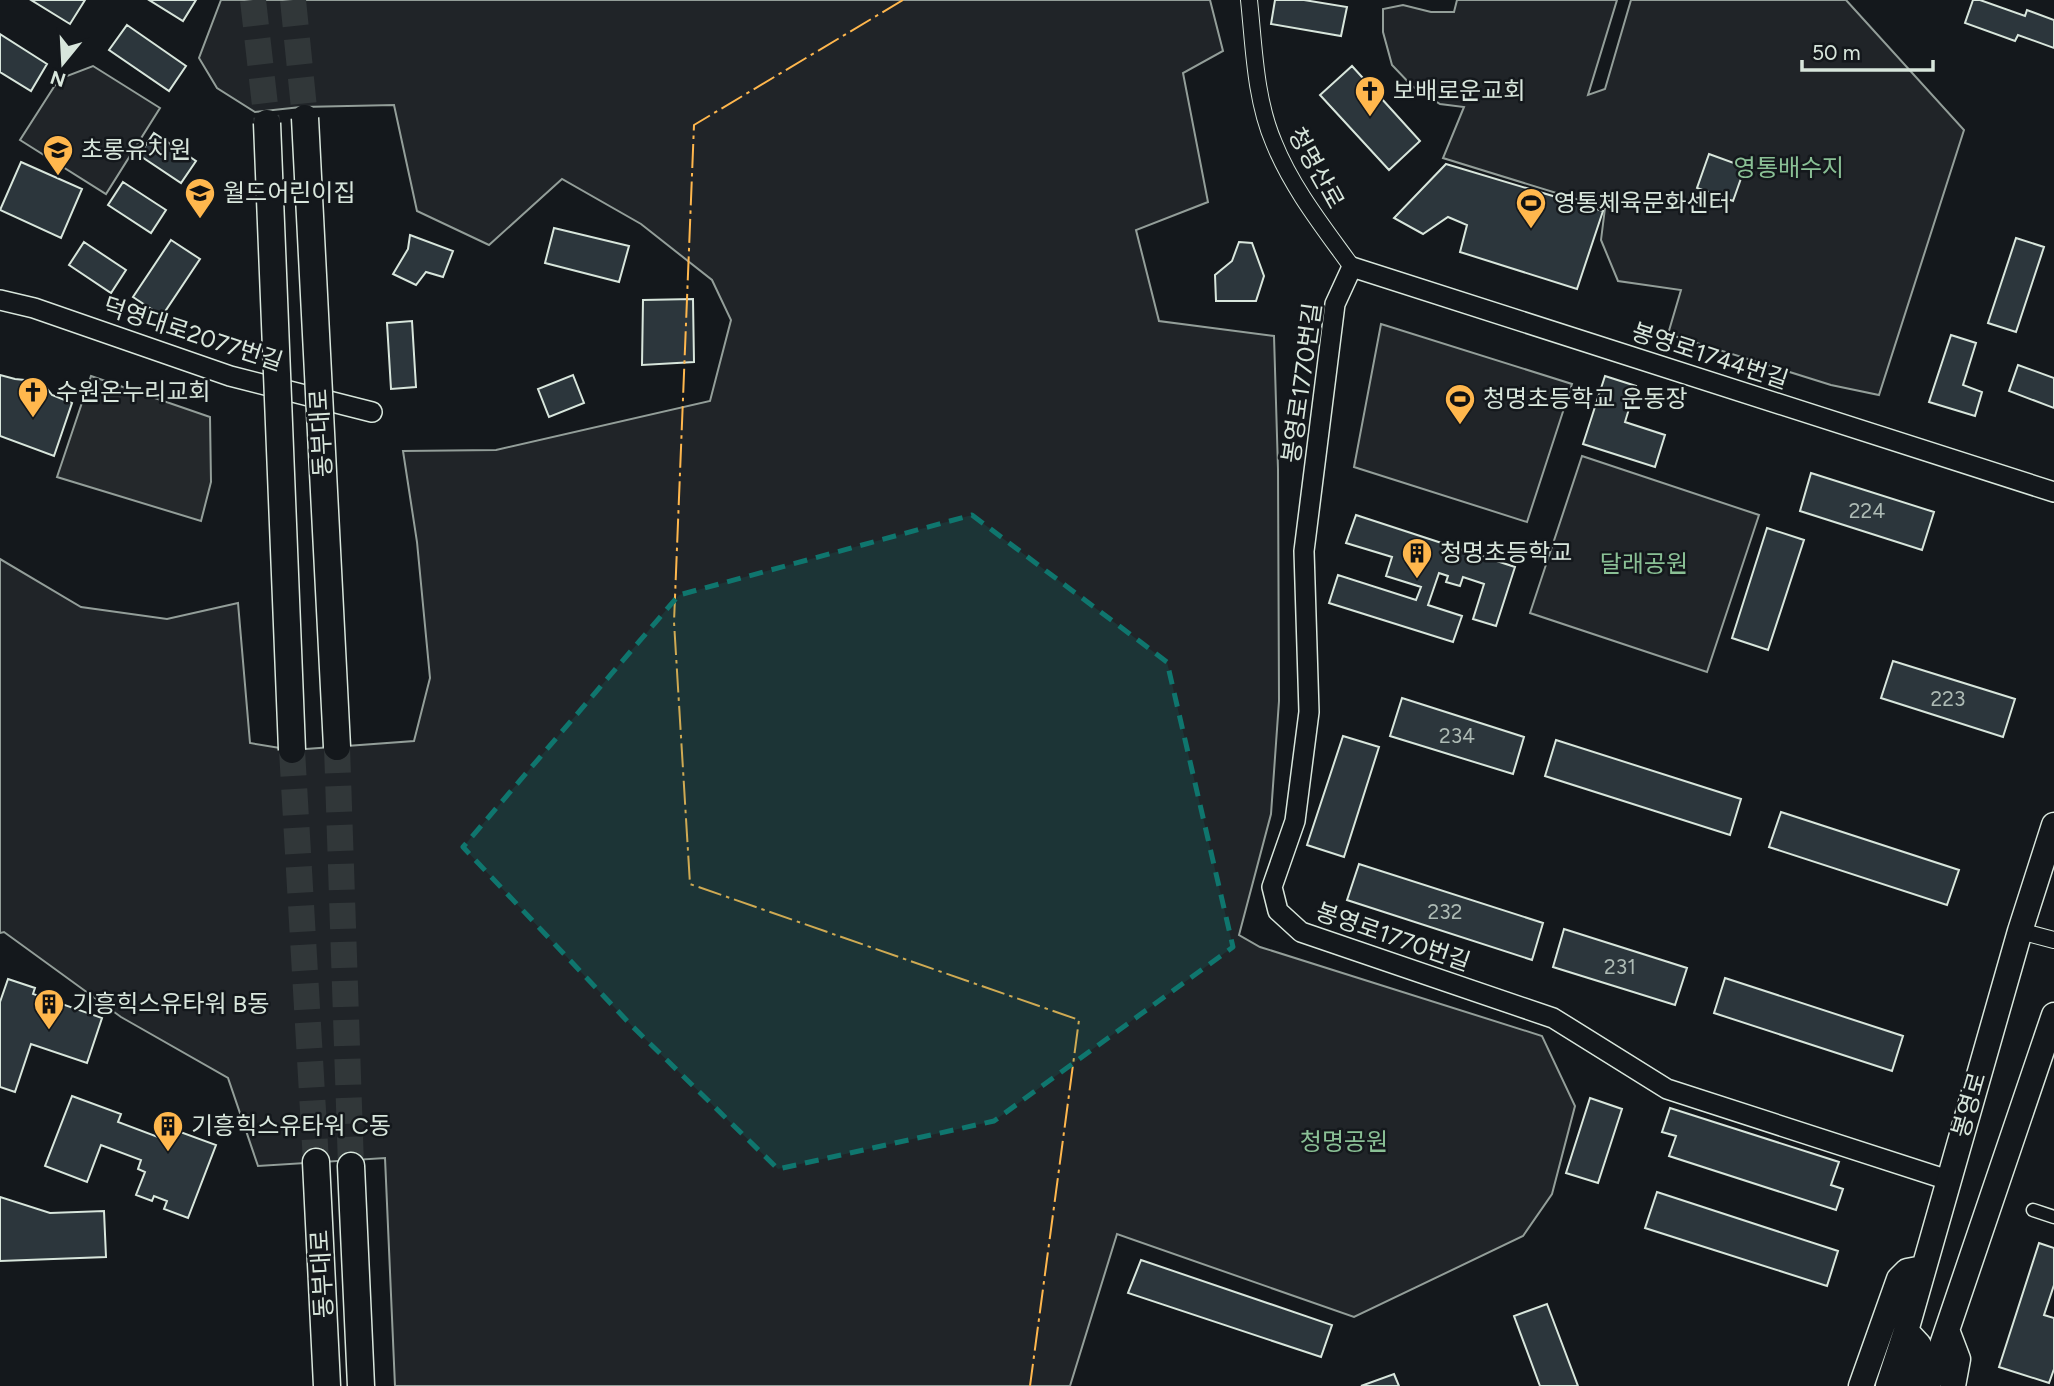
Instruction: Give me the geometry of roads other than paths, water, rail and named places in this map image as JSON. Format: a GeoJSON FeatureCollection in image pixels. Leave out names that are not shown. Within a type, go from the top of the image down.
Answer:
{"type":"FeatureCollection","features":[{"type":"Feature","properties":{"kind":"highway","name":"동부대로"},"geometry":{"type":"LineString","coordinates":[[305,118],[337,747]]}},
{"type":"Feature","properties":{"kind":"highway","name":"동부대로"},"geometry":{"type":"LineString","coordinates":[[267,123],[292,750]]}},
{"type":"Feature","properties":{"kind":"highway","name":"동부대로"},"geometry":{"type":"LineString","coordinates":[[316,1162],[327,1386]]}},
{"type":"Feature","properties":{"kind":"highway","name":"동부대로"},"geometry":{"type":"LineString","coordinates":[[351,1166],[361,1386]]}},
{"type":"Feature","properties":{"kind":"main road","name":"봉영로"},"geometry":{"type":"LineString","coordinates":[[1888,1386],[2020,931],[2054,825]]}},
{"type":"Feature","properties":{"kind":"main road","name":"봉영로"},"geometry":{"type":"LineString","coordinates":[[1928,1386],[2054,1015]]}},
{"type":"Feature","properties":{"kind":"main road"},"geometry":{"type":"LineString","coordinates":[[1861,1386],[1899,1279],[1907,1271],[1923,1268]]}},
{"type":"Feature","properties":{"kind":"main road"},"geometry":{"type":"LineString","coordinates":[[1947,1330],[1958,1359],[1953,1386]]}},
{"type":"Feature","properties":{"kind":"main road"},"geometry":{"type":"LineString","coordinates":[[1906,1331],[1919,1345],[1919,1353],[1907,1386]]}},
{"type":"Feature","properties":{"kind":"street","name":"청명산로"},"geometry":{"type":"LineString","coordinates":[[1249,0],[1257,77],[1274,143],[1312,211],[1352,267]]}},
{"type":"Feature","properties":{"kind":"street","name":"봉영로1744번길"},"geometry":{"type":"LineString","coordinates":[[1352,267],[2054,492]]}},
{"type":"Feature","properties":{"kind":"street","name":"봉영로1770번길"},"geometry":{"type":"LineString","coordinates":[[1352,267],[1335,304],[1304,551],[1309,712],[1295,821],[1272,887],[1278,911],[1301,932],[1553,1018],[1667,1089],[1948,1180]]}},
{"type":"Feature","properties":{"kind":"street","name":"덕영대로2077번길"},"geometry":{"type":"LineString","coordinates":[[0,300],[34,308],[230,376],[372,412]]}},
{"type":"Feature","properties":{"kind":"street"},"geometry":{"type":"LineString","coordinates":[[2020,931],[2054,940]]}},
{"type":"Feature","properties":{"kind":"street"},"geometry":{"type":"LineString","coordinates":[[2033,1210],[2054,1217]]}},
{"type":"Feature","properties":{"kind":"tunnel"},"geometry":{"type":"LineString","coordinates":[[253,0],[267,123]]}},
{"type":"Feature","properties":{"kind":"tunnel"},"geometry":{"type":"LineString","coordinates":[[293,0],[305,118]]}},
{"type":"Feature","properties":{"kind":"tunnel"},"geometry":{"type":"LineString","coordinates":[[337,747],[351,1166]]}},
{"type":"Feature","properties":{"kind":"tunnel"},"geometry":{"type":"LineString","coordinates":[[292,750],[316,1162]]}},
{"type":"Feature","properties":{"kind":"place","name":"보배로운교회"},"geometry":{"type":"Point","coordinates":[1370,118]}},
{"type":"Feature","properties":{"kind":"place","name":"초롱유치원"},"geometry":{"type":"Point","coordinates":[58,177]}},
{"type":"Feature","properties":{"kind":"place","name":"월드어린이집"},"geometry":{"type":"Point","coordinates":[200,220]}},
{"type":"Feature","properties":{"kind":"place","name":"영통체육문화센터"},"geometry":{"type":"Point","coordinates":[1531,230]}},
{"type":"Feature","properties":{"kind":"place","name":"수원온누리교회"},"geometry":{"type":"Point","coordinates":[33,419]}},
{"type":"Feature","properties":{"kind":"place","name":"청명초등학교 운동장"},"geometry":{"type":"Point","coordinates":[1460,426]}},
{"type":"Feature","properties":{"kind":"place","name":"청명초등학교"},"geometry":{"type":"Point","coordinates":[1417,580]}},
{"type":"Feature","properties":{"kind":"place","name":"기흥힉스유타워 B동"},"geometry":{"type":"Point","coordinates":[49,1031]}},
{"type":"Feature","properties":{"kind":"place","name":"기흥힉스유타워 C동"},"geometry":{"type":"Point","coordinates":[168,1153]}},
{"type":"Feature","properties":{"kind":"park label","name":"영통배수지"},"geometry":{"type":"Point","coordinates":[1789,168]}},
{"type":"Feature","properties":{"kind":"park label","name":"달래공원"},"geometry":{"type":"Point","coordinates":[1644,564]}},
{"type":"Feature","properties":{"kind":"park label","name":"청명공원"},"geometry":{"type":"Point","coordinates":[1344,1142]}}]}
